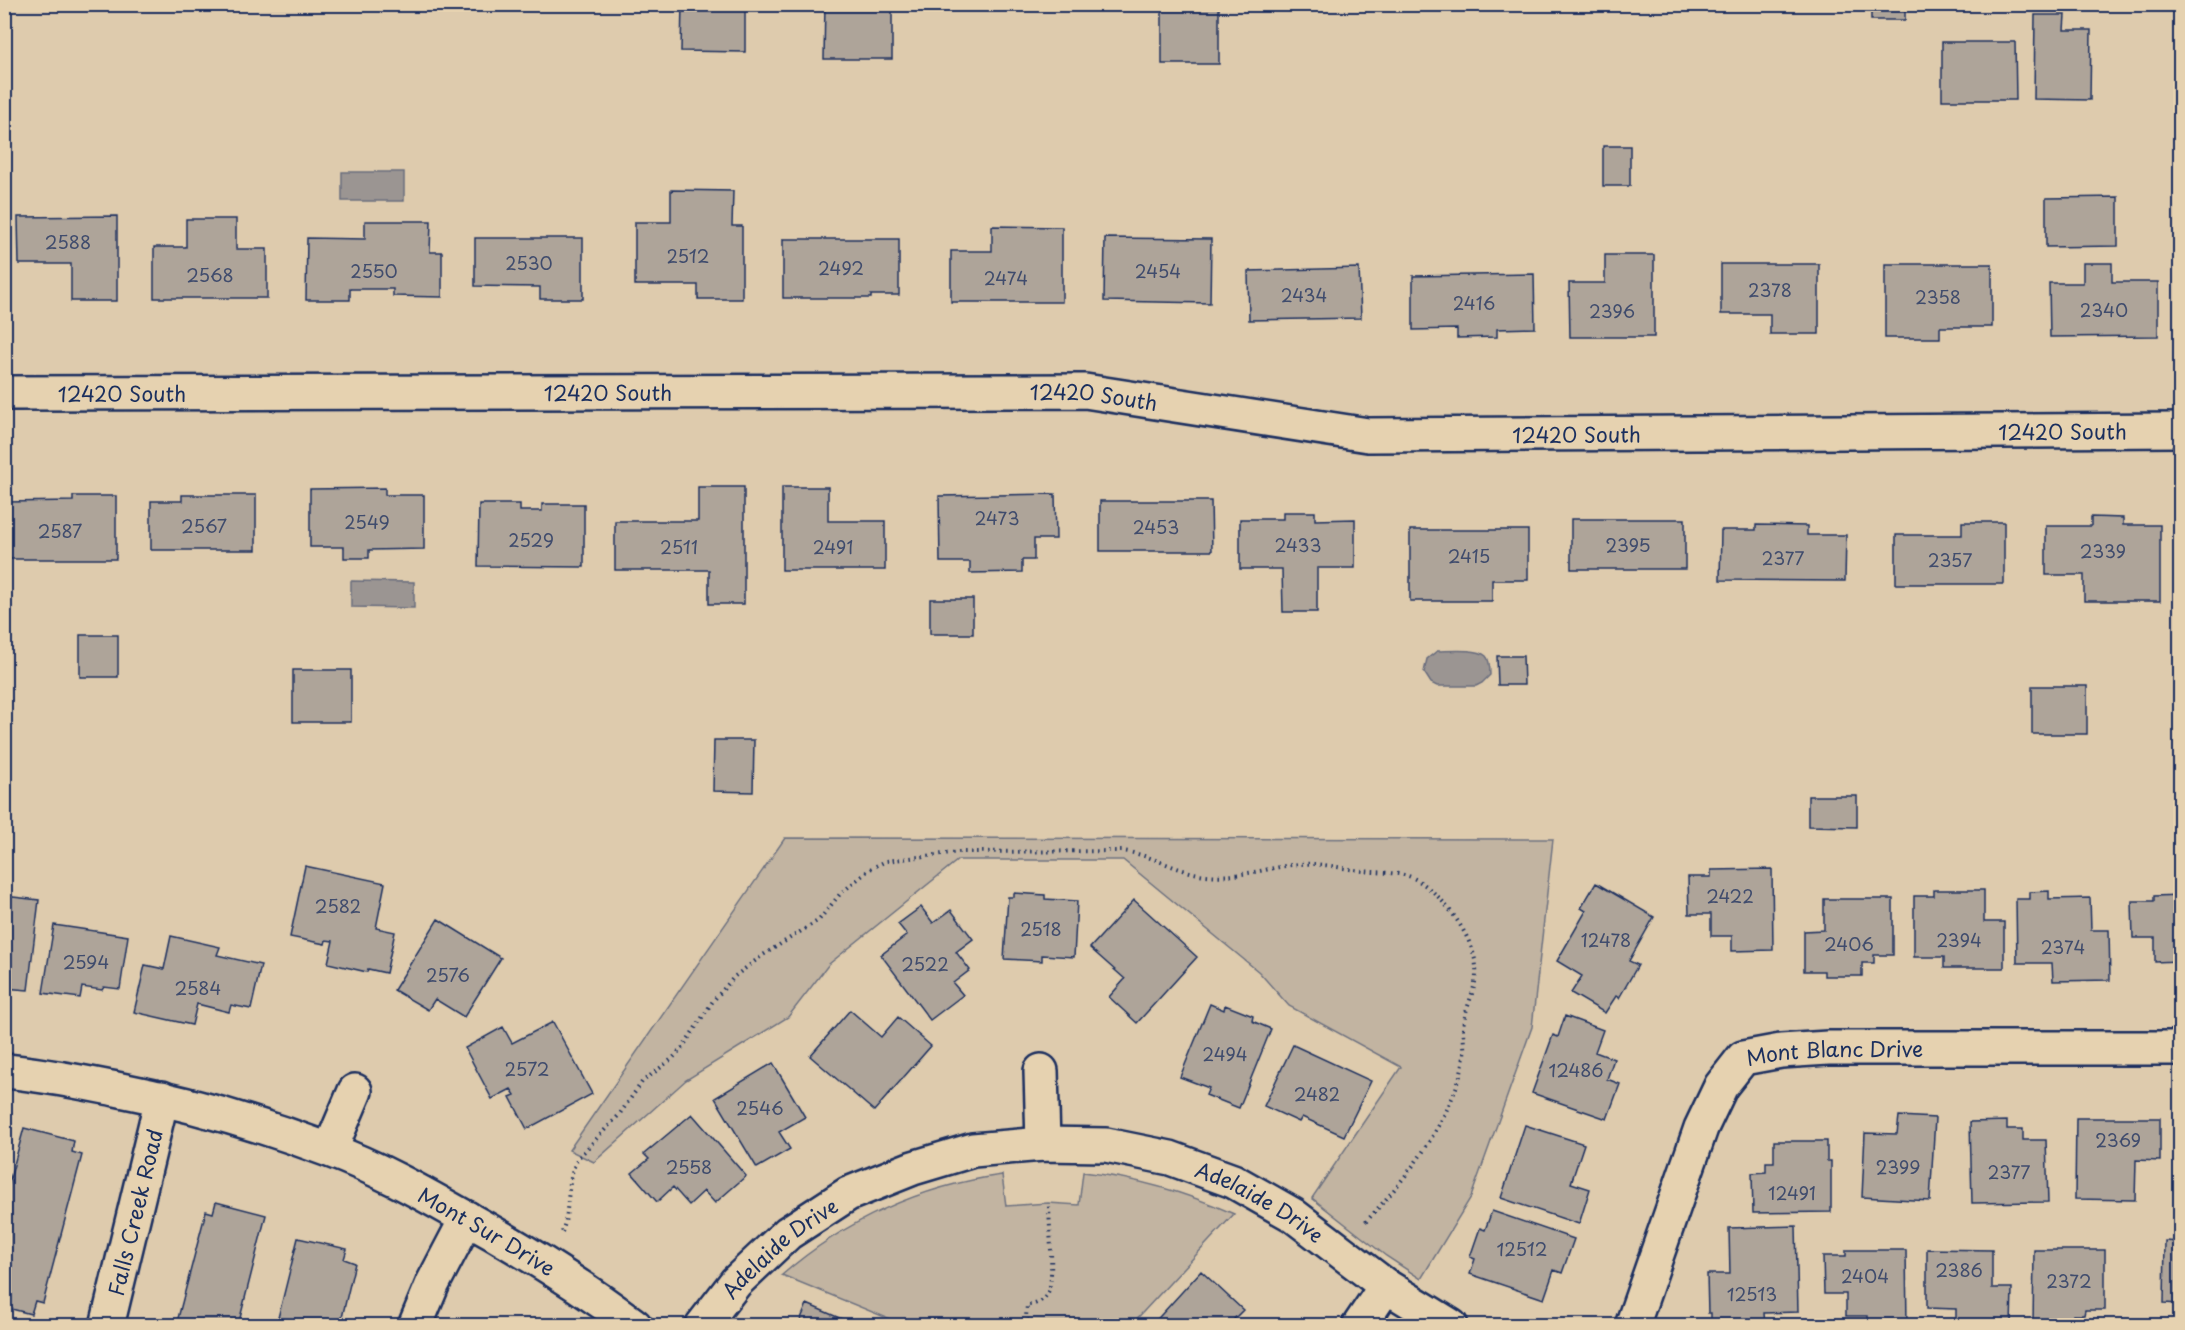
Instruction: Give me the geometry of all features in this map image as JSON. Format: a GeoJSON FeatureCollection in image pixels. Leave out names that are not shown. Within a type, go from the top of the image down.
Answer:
{"type":"FeatureCollection","features":[{"type":"Feature","properties":{"kind":"street","name":"12420 South"},"geometry":{"type":"LineString","coordinates":[[4,393],[1085,391],[1368,435],[2181,430]]}},
{"type":"Feature","properties":{"kind":"street","name":"Mont Blanc Drive"},"geometry":{"type":"LineString","coordinates":[[1632,1326],[1701,1128],[1721,1086],[1743,1058],[1782,1051],[1828,1048],[2181,1048]]}},
{"type":"Feature","properties":{"kind":"street","name":"Mont Sur Drive"},"geometry":{"type":"LineString","coordinates":[[4,1071],[86,1083],[162,1098],[330,1150],[399,1180],[528,1252],[588,1290],[635,1326]]}},
{"type":"Feature","properties":{"kind":"street"},"geometry":{"type":"LineString","coordinates":[[1041,1071],[1043,1144]]}},
{"type":"Feature","properties":{"kind":"street"},"geometry":{"type":"LineString","coordinates":[[330,1150],[355,1091]]}},
{"type":"Feature","properties":{"kind":"street","name":"Falls Creek Road"},"geometry":{"type":"LineString","coordinates":[[107,1326],[162,1098]]}},
{"type":"Feature","properties":{"kind":"street","name":"Adelaide Drive"},"geometry":{"type":"LineString","coordinates":[[702,1326],[736,1282],[788,1233],[848,1194],[913,1167],[973,1150],[1043,1144],[1106,1145],[1170,1158],[1233,1181],[1293,1215],[1386,1286],[1451,1326]]}},
{"type":"Feature","properties":{"kind":"street"},"geometry":{"type":"LineString","coordinates":[[415,1326],[433,1283],[467,1218]]}},
{"type":"Feature","properties":{"kind":"street"},"geometry":{"type":"LineString","coordinates":[[1359,1326],[1386,1286]]}},
{"type":"Feature","properties":{"kind":"path"},"geometry":{"type":"LineString","coordinates":[[562,1232],[568,1214],[574,1165],[579,1157],[619,1115],[642,1082],[682,1048],[713,1001],[735,976],[763,955],[819,920],[840,894],[870,869],[886,861],[975,851],[1123,851],[1204,875],[1240,875],[1291,865],[1323,864],[1409,876],[1444,904],[1466,934],[1476,967],[1475,984],[1463,1028],[1462,1065],[1452,1097],[1435,1133],[1403,1180],[1364,1226]]}},
{"type":"Feature","properties":{"kind":"path"},"geometry":{"type":"LineString","coordinates":[[1030,1326],[1026,1317],[1027,1305],[1035,1305],[1042,1300],[1048,1290],[1051,1276],[1048,1203]]}},
{"type":"Feature","properties":{"kind":"shaded area"},"geometry":{"type":"Polygon","coordinates":[[[342,172],[404,172],[404,201],[342,201],[342,172]]]}},
{"type":"Feature","properties":{"kind":"shaded area"},"geometry":{"type":"Polygon","coordinates":[[[351,581],[414,582],[414,608],[351,607],[351,581]]]}},
{"type":"Feature","properties":{"kind":"shaded area"},"geometry":{"type":"Polygon","coordinates":[[[1463,650],[1482,653],[1488,660],[1490,675],[1476,686],[1437,686],[1431,683],[1424,672],[1427,659],[1437,651],[1463,650]]]}},
{"type":"Feature","properties":{"kind":"shaded area"},"geometry":{"type":"Polygon","coordinates":[[[785,838],[1553,839],[1532,1027],[1471,1197],[1421,1279],[1386,1256],[1312,1198],[1401,1067],[1289,1006],[1259,972],[1123,860],[958,860],[829,964],[788,1017],[686,1080],[594,1162],[569,1150],[785,838]]]}},
{"type":"Feature","properties":{"kind":"shaded area"},"geometry":{"type":"Polygon","coordinates":[[[1083,1172],[1160,1187],[1234,1214],[1131,1325],[904,1325],[782,1275],[831,1238],[913,1197],[972,1180],[1002,1175],[1006,1206],[1048,1203],[1079,1205],[1083,1172]]]}},
{"type":"Feature","properties":{"kind":"building"},"geometry":{"type":"Polygon","coordinates":[[[682,4],[745,4],[745,52],[681,51],[682,4]]]}},
{"type":"Feature","properties":{"kind":"building"},"geometry":{"type":"Polygon","coordinates":[[[825,4],[892,4],[892,59],[824,59],[825,4]]]}},
{"type":"Feature","properties":{"kind":"building"},"geometry":{"type":"Polygon","coordinates":[[[1162,4],[1219,4],[1219,64],[1162,64],[1162,4]]]}},
{"type":"Feature","properties":{"kind":"building"},"geometry":{"type":"Polygon","coordinates":[[[1871,4],[1905,4],[1905,20],[1871,20],[1871,4]]]}},
{"type":"Feature","properties":{"kind":"building"},"geometry":{"type":"Polygon","coordinates":[[[2035,15],[2065,15],[2064,30],[2091,30],[2090,100],[2034,99],[2035,15]]]}},
{"type":"Feature","properties":{"kind":"building"},"geometry":{"type":"Polygon","coordinates":[[[1942,42],[2015,42],[2016,100],[1942,100],[1942,42]]]}},
{"type":"Feature","properties":{"kind":"building"},"geometry":{"type":"Polygon","coordinates":[[[1603,146],[1630,146],[1630,186],[1603,186],[1603,146]]]}},
{"type":"Feature","properties":{"kind":"building"},"geometry":{"type":"Polygon","coordinates":[[[671,190],[733,191],[732,226],[742,226],[742,299],[698,299],[698,285],[635,285],[635,222],[671,222],[671,190]]]}},
{"type":"Feature","properties":{"kind":"building"},"geometry":{"type":"Polygon","coordinates":[[[2118,197],[2118,246],[2046,247],[2046,198],[2118,197]]]}},
{"type":"Feature","properties":{"kind":"building"},"geometry":{"type":"Polygon","coordinates":[[[117,216],[117,301],[71,301],[71,264],[19,264],[18,217],[117,216]]]}},
{"type":"Feature","properties":{"kind":"building"},"geometry":{"type":"Polygon","coordinates":[[[186,219],[236,219],[236,249],[267,249],[267,298],[154,298],[154,247],[186,247],[186,219]]]}},
{"type":"Feature","properties":{"kind":"building"},"geometry":{"type":"Polygon","coordinates":[[[365,221],[431,221],[430,252],[442,252],[442,297],[393,296],[393,289],[350,289],[350,300],[306,300],[307,238],[365,239],[365,221]]]}},
{"type":"Feature","properties":{"kind":"building"},"geometry":{"type":"Polygon","coordinates":[[[992,226],[1062,227],[1062,302],[951,302],[951,251],[992,251],[992,226]]]}},
{"type":"Feature","properties":{"kind":"building"},"geometry":{"type":"Polygon","coordinates":[[[475,238],[583,238],[583,299],[540,299],[540,287],[475,286],[475,238]]]}},
{"type":"Feature","properties":{"kind":"building"},"geometry":{"type":"Polygon","coordinates":[[[1105,238],[1211,239],[1210,303],[1104,301],[1105,238]]]}},
{"type":"Feature","properties":{"kind":"building"},"geometry":{"type":"Polygon","coordinates":[[[783,239],[899,239],[899,295],[871,295],[871,298],[783,298],[783,239]]]}},
{"type":"Feature","properties":{"kind":"building"},"geometry":{"type":"Polygon","coordinates":[[[1605,255],[1654,255],[1654,337],[1570,337],[1569,283],[1605,283],[1605,255]]]}},
{"type":"Feature","properties":{"kind":"building"},"geometry":{"type":"Polygon","coordinates":[[[2083,263],[2112,263],[2112,282],[2158,282],[2158,336],[2050,337],[2049,283],[2083,283],[2083,263]]]}},
{"type":"Feature","properties":{"kind":"building"},"geometry":{"type":"Polygon","coordinates":[[[1721,264],[1819,264],[1819,334],[1770,334],[1770,314],[1721,314],[1721,264]]]}},
{"type":"Feature","properties":{"kind":"building"},"geometry":{"type":"Polygon","coordinates":[[[1885,264],[1992,264],[1992,327],[1940,327],[1940,338],[1885,338],[1885,264]]]}},
{"type":"Feature","properties":{"kind":"building"},"geometry":{"type":"Polygon","coordinates":[[[1359,268],[1361,318],[1249,320],[1248,271],[1359,268]]]}},
{"type":"Feature","properties":{"kind":"building"},"geometry":{"type":"Polygon","coordinates":[[[1534,274],[1535,328],[1497,329],[1497,337],[1457,338],[1457,329],[1413,330],[1413,276],[1534,274]]]}},
{"type":"Feature","properties":{"kind":"building"},"geometry":{"type":"Polygon","coordinates":[[[698,487],[744,487],[744,604],[709,604],[709,570],[615,570],[615,521],[698,521],[698,487]]]}},
{"type":"Feature","properties":{"kind":"building"},"geometry":{"type":"Polygon","coordinates":[[[782,487],[828,487],[828,521],[885,521],[885,570],[782,570],[782,487]]]}},
{"type":"Feature","properties":{"kind":"building"},"geometry":{"type":"Polygon","coordinates":[[[385,488],[385,495],[424,495],[424,549],[369,550],[369,558],[344,558],[344,547],[310,547],[310,489],[385,488]]]}},
{"type":"Feature","properties":{"kind":"building"},"geometry":{"type":"Polygon","coordinates":[[[1055,494],[1056,539],[1034,539],[1034,560],[1022,560],[1022,572],[970,573],[970,562],[940,562],[939,496],[1055,494]]]}},
{"type":"Feature","properties":{"kind":"building"},"geometry":{"type":"Polygon","coordinates":[[[182,495],[256,495],[256,550],[151,550],[151,501],[182,501],[182,495]]]}},
{"type":"Feature","properties":{"kind":"building"},"geometry":{"type":"Polygon","coordinates":[[[73,496],[116,496],[116,559],[4,559],[4,502],[73,501],[73,496]]]}},
{"type":"Feature","properties":{"kind":"building"},"geometry":{"type":"Polygon","coordinates":[[[1100,501],[1211,501],[1212,551],[1100,551],[1100,501]]]}},
{"type":"Feature","properties":{"kind":"building"},"geometry":{"type":"Polygon","coordinates":[[[479,504],[520,504],[520,511],[542,511],[542,504],[584,504],[584,567],[478,566],[479,504]]]}},
{"type":"Feature","properties":{"kind":"building"},"geometry":{"type":"Polygon","coordinates":[[[1283,512],[1315,512],[1315,520],[1355,519],[1355,568],[1317,568],[1317,612],[1283,612],[1282,569],[1240,569],[1240,519],[1283,519],[1283,512]]]}},
{"type":"Feature","properties":{"kind":"building"},"geometry":{"type":"Polygon","coordinates":[[[2091,517],[2123,518],[2123,525],[2160,525],[2160,601],[2084,601],[2084,575],[2046,575],[2046,526],[2091,526],[2091,517]]]}},
{"type":"Feature","properties":{"kind":"building"},"geometry":{"type":"Polygon","coordinates":[[[1571,519],[1685,519],[1685,569],[1571,569],[1571,519]]]}},
{"type":"Feature","properties":{"kind":"building"},"geometry":{"type":"Polygon","coordinates":[[[1962,522],[2004,522],[2004,584],[1896,584],[1896,535],[1962,535],[1962,522]]]}},
{"type":"Feature","properties":{"kind":"building"},"geometry":{"type":"Polygon","coordinates":[[[1756,525],[1807,526],[1807,535],[1846,535],[1845,581],[1720,580],[1721,530],[1756,530],[1756,525]]]}},
{"type":"Feature","properties":{"kind":"building"},"geometry":{"type":"Polygon","coordinates":[[[1410,530],[1528,530],[1528,580],[1492,580],[1492,601],[1410,601],[1410,530]]]}},
{"type":"Feature","properties":{"kind":"building"},"geometry":{"type":"Polygon","coordinates":[[[930,599],[973,599],[973,634],[930,634],[930,599]]]}},
{"type":"Feature","properties":{"kind":"building"},"geometry":{"type":"Polygon","coordinates":[[[80,635],[118,635],[118,677],[80,677],[80,635]]]}},
{"type":"Feature","properties":{"kind":"building"},"geometry":{"type":"Polygon","coordinates":[[[1497,656],[1523,656],[1524,685],[1498,685],[1497,656]]]}},
{"type":"Feature","properties":{"kind":"building"},"geometry":{"type":"Polygon","coordinates":[[[293,670],[351,670],[351,722],[293,722],[293,670]]]}},
{"type":"Feature","properties":{"kind":"building"},"geometry":{"type":"Polygon","coordinates":[[[2032,686],[2087,686],[2087,734],[2032,734],[2032,686]]]}},
{"type":"Feature","properties":{"kind":"building"},"geometry":{"type":"Polygon","coordinates":[[[714,740],[754,740],[753,792],[713,791],[714,740]]]}},
{"type":"Feature","properties":{"kind":"building"},"geometry":{"type":"Polygon","coordinates":[[[1808,796],[1857,796],[1857,827],[1808,826],[1808,796]]]}},
{"type":"Feature","properties":{"kind":"building"},"geometry":{"type":"Polygon","coordinates":[[[305,866],[385,883],[376,928],[395,932],[386,973],[368,969],[367,972],[328,963],[333,941],[326,940],[325,944],[290,937],[305,866]]]}},
{"type":"Feature","properties":{"kind":"building"},"geometry":{"type":"Polygon","coordinates":[[[1772,869],[1773,950],[1732,951],[1732,936],[1711,936],[1711,914],[1689,914],[1688,877],[1711,877],[1711,870],[1772,869]]]}},
{"type":"Feature","properties":{"kind":"building"},"geometry":{"type":"Polygon","coordinates":[[[1596,883],[1654,917],[1629,961],[1638,965],[1619,998],[1616,996],[1605,1013],[1571,993],[1582,976],[1557,961],[1586,911],[1581,908],[1596,883]]]}},
{"type":"Feature","properties":{"kind":"building"},"geometry":{"type":"Polygon","coordinates":[[[1934,890],[1984,890],[1984,922],[2004,922],[2004,968],[1944,968],[1944,957],[1914,957],[1914,896],[1934,896],[1934,890]]]}},
{"type":"Feature","properties":{"kind":"building"},"geometry":{"type":"Polygon","coordinates":[[[2049,891],[2049,899],[2090,898],[2091,930],[2109,930],[2110,980],[2053,981],[2052,963],[2017,963],[2016,899],[2030,899],[2030,892],[2049,891]]]}},
{"type":"Feature","properties":{"kind":"building"},"geometry":{"type":"Polygon","coordinates":[[[1014,893],[1045,895],[1045,899],[1077,901],[1074,957],[1042,955],[1042,961],[1004,959],[1008,897],[1014,897],[1014,893]]]}},
{"type":"Feature","properties":{"kind":"building"},"geometry":{"type":"Polygon","coordinates":[[[2180,895],[2180,976],[2178,976],[2178,961],[2155,962],[2155,938],[2133,938],[2132,901],[2154,901],[2154,896],[2180,895]]]}},
{"type":"Feature","properties":{"kind":"building"},"geometry":{"type":"Polygon","coordinates":[[[4,896],[39,900],[28,990],[4,988],[4,896]]]}},
{"type":"Feature","properties":{"kind":"building"},"geometry":{"type":"Polygon","coordinates":[[[1824,899],[1893,899],[1893,955],[1874,955],[1874,963],[1862,963],[1862,976],[1824,976],[1824,971],[1804,971],[1804,931],[1824,930],[1824,899]]]}},
{"type":"Feature","properties":{"kind":"building"},"geometry":{"type":"Polygon","coordinates":[[[1134,900],[1197,957],[1137,1023],[1109,997],[1125,979],[1090,948],[1134,900]]]}},
{"type":"Feature","properties":{"kind":"building"},"geometry":{"type":"Polygon","coordinates":[[[921,907],[933,923],[951,910],[973,939],[956,952],[970,970],[953,983],[963,995],[930,1020],[881,955],[907,935],[898,924],[921,907]]]}},
{"type":"Feature","properties":{"kind":"building"},"geometry":{"type":"Polygon","coordinates":[[[438,919],[501,958],[464,1017],[435,999],[428,1010],[394,990],[438,919]]]}},
{"type":"Feature","properties":{"kind":"building"},"geometry":{"type":"Polygon","coordinates":[[[54,925],[128,936],[120,989],[104,987],[102,990],[82,987],[80,998],[43,993],[54,925]]]}},
{"type":"Feature","properties":{"kind":"building"},"geometry":{"type":"Polygon","coordinates":[[[171,936],[220,947],[217,955],[261,965],[251,1009],[231,1005],[229,1012],[197,1004],[192,1025],[134,1012],[145,965],[164,969],[171,936]]]}},
{"type":"Feature","properties":{"kind":"building"},"geometry":{"type":"Polygon","coordinates":[[[1210,1004],[1224,1010],[1225,1005],[1253,1016],[1252,1021],[1271,1029],[1239,1108],[1206,1095],[1209,1088],[1180,1077],[1210,1004]]]}},
{"type":"Feature","properties":{"kind":"building"},"geometry":{"type":"Polygon","coordinates":[[[850,1010],[881,1037],[898,1017],[931,1046],[874,1111],[810,1056],[850,1010]]]}},
{"type":"Feature","properties":{"kind":"building"},"geometry":{"type":"Polygon","coordinates":[[[1565,1016],[1603,1030],[1595,1052],[1614,1059],[1607,1079],[1620,1084],[1607,1119],[1532,1093],[1553,1035],[1558,1037],[1565,1016]]]}},
{"type":"Feature","properties":{"kind":"building"},"geometry":{"type":"Polygon","coordinates":[[[553,1022],[592,1094],[527,1129],[510,1097],[515,1095],[511,1089],[492,1099],[465,1048],[503,1027],[512,1043],[553,1022]]]}},
{"type":"Feature","properties":{"kind":"building"},"geometry":{"type":"Polygon","coordinates":[[[1293,1045],[1371,1081],[1344,1136],[1302,1117],[1299,1122],[1264,1106],[1293,1045]]]}},
{"type":"Feature","properties":{"kind":"building"},"geometry":{"type":"Polygon","coordinates":[[[773,1063],[805,1117],[779,1132],[790,1149],[757,1168],[715,1098],[773,1063]]]}},
{"type":"Feature","properties":{"kind":"building"},"geometry":{"type":"Polygon","coordinates":[[[692,1114],[746,1176],[715,1203],[704,1191],[689,1205],[673,1187],[657,1202],[632,1173],[649,1159],[644,1154],[692,1114]]]}},
{"type":"Feature","properties":{"kind":"building"},"geometry":{"type":"Polygon","coordinates":[[[1899,1116],[1935,1118],[1930,1201],[1862,1197],[1865,1133],[1897,1134],[1899,1116]]]}},
{"type":"Feature","properties":{"kind":"building"},"geometry":{"type":"Polygon","coordinates":[[[2076,1118],[2160,1118],[2160,1161],[2136,1160],[2135,1200],[2075,1199],[2076,1118]]]}},
{"type":"Feature","properties":{"kind":"building"},"geometry":{"type":"Polygon","coordinates":[[[2007,1121],[2007,1129],[2023,1129],[2023,1140],[2046,1140],[2048,1202],[1972,1203],[1970,1122],[2007,1121]]]}},
{"type":"Feature","properties":{"kind":"building"},"geometry":{"type":"Polygon","coordinates":[[[1525,1125],[1584,1144],[1571,1183],[1590,1189],[1579,1224],[1501,1198],[1525,1125]]]}},
{"type":"Feature","properties":{"kind":"building"},"geometry":{"type":"Polygon","coordinates":[[[24,1128],[74,1141],[72,1152],[82,1155],[43,1303],[35,1301],[31,1314],[4,1307],[4,1201],[24,1128]]]}},
{"type":"Feature","properties":{"kind":"building"},"geometry":{"type":"Polygon","coordinates":[[[1774,1141],[1827,1141],[1827,1161],[1831,1161],[1831,1212],[1753,1213],[1752,1173],[1766,1172],[1766,1162],[1774,1162],[1774,1141]]]}},
{"type":"Feature","properties":{"kind":"building"},"geometry":{"type":"Polygon","coordinates":[[[216,1202],[266,1215],[238,1326],[176,1326],[206,1211],[213,1213],[216,1202]]]}},
{"type":"Feature","properties":{"kind":"building"},"geometry":{"type":"Polygon","coordinates":[[[1492,1211],[1574,1239],[1562,1273],[1554,1270],[1544,1299],[1470,1274],[1475,1259],[1470,1257],[1480,1228],[1485,1230],[1492,1211]]]}},
{"type":"Feature","properties":{"kind":"building"},"geometry":{"type":"Polygon","coordinates":[[[1796,1226],[1798,1312],[1764,1313],[1765,1326],[1711,1326],[1711,1313],[1708,1313],[1707,1274],[1730,1274],[1729,1228],[1796,1226]]]}},
{"type":"Feature","properties":{"kind":"building"},"geometry":{"type":"Polygon","coordinates":[[[298,1238],[347,1249],[344,1259],[355,1263],[340,1326],[276,1326],[298,1238]]]}},
{"type":"Feature","properties":{"kind":"building"},"geometry":{"type":"Polygon","coordinates":[[[2165,1241],[2180,1242],[2180,1304],[2164,1303],[2165,1241]]]}},
{"type":"Feature","properties":{"kind":"building"},"geometry":{"type":"Polygon","coordinates":[[[1927,1249],[1992,1250],[1992,1288],[2012,1288],[2011,1326],[1956,1326],[1956,1309],[1927,1308],[1927,1249]]]}},
{"type":"Feature","properties":{"kind":"building"},"geometry":{"type":"Polygon","coordinates":[[[1846,1250],[1906,1250],[1907,1326],[1868,1326],[1868,1316],[1846,1316],[1846,1294],[1824,1294],[1823,1256],[1846,1256],[1846,1250]]]}},
{"type":"Feature","properties":{"kind":"building"},"geometry":{"type":"Polygon","coordinates":[[[2034,1250],[2105,1250],[2105,1310],[2085,1310],[2084,1315],[2073,1315],[2073,1326],[2033,1326],[2034,1250]]]}},
{"type":"Feature","properties":{"kind":"building"},"geometry":{"type":"Polygon","coordinates":[[[1201,1271],[1243,1310],[1234,1319],[1240,1323],[1238,1326],[1151,1326],[1201,1271]]]}},
{"type":"Feature","properties":{"kind":"building"},"geometry":{"type":"Polygon","coordinates":[[[807,1304],[858,1326],[798,1326],[807,1304]]]}}]}
